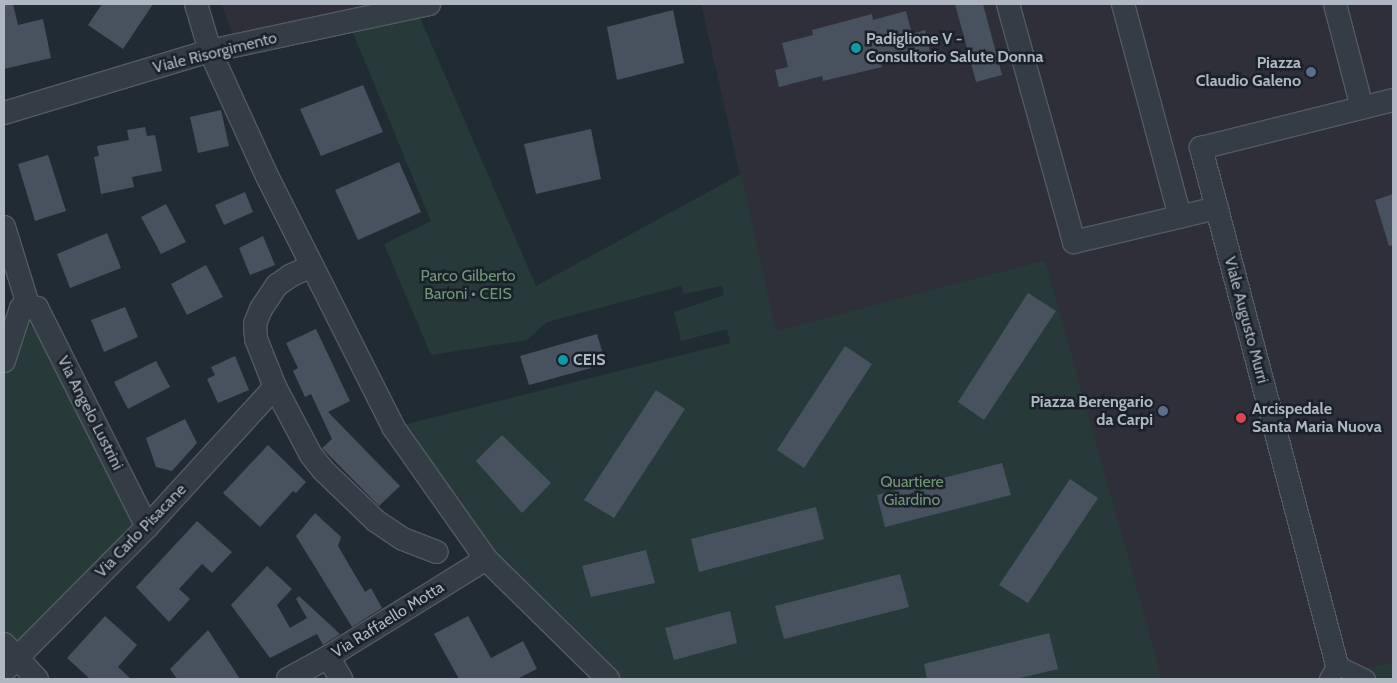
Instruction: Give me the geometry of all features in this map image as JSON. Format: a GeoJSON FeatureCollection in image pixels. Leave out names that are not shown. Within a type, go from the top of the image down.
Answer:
{"type":"FeatureCollection","features":[{"type":"Feature","properties":{"kind":"street"},"geometry":{"type":"LineString","coordinates":[[196,4],[210,51],[312,266],[393,427],[486,559],[608,679]]}},
{"type":"Feature","properties":{"kind":"street","name":"Viale Risorgimento"},"geometry":{"type":"LineString","coordinates":[[4,113],[210,51],[430,4]]}},
{"type":"Feature","properties":{"kind":"street"},"geometry":{"type":"LineString","coordinates":[[1008,4],[1074,242],[1217,208]]}},
{"type":"Feature","properties":{"kind":"street"},"geometry":{"type":"LineString","coordinates":[[1123,4],[1180,217]]}},
{"type":"Feature","properties":{"kind":"street"},"geometry":{"type":"LineString","coordinates":[[1335,4],[1362,108],[1393,100]]}},
{"type":"Feature","properties":{"kind":"street","name":"Viale Augusto Murri"},"geometry":{"type":"LineString","coordinates":[[1362,108],[1201,148],[1333,672],[1366,679]]}},
{"type":"Feature","properties":{"kind":"street","name":"Via Angelo Lustrini"},"geometry":{"type":"LineString","coordinates":[[4,227],[29,308],[37,308],[147,526]]}},
{"type":"Feature","properties":{"kind":"street"},"geometry":{"type":"LineString","coordinates":[[312,266],[290,276],[277,285],[261,309],[255,324],[256,339],[275,387],[311,455],[323,470],[376,521],[403,539],[437,552]]}},
{"type":"Feature","properties":{"kind":"street"},"geometry":{"type":"LineString","coordinates":[[4,361],[21,308],[29,308]]}},
{"type":"Feature","properties":{"kind":"street","name":"Via Carlo Pisacane"},"geometry":{"type":"LineString","coordinates":[[8,658],[147,526],[275,387]]}},
{"type":"Feature","properties":{"kind":"street","name":"Via Raffaello Motta"},"geometry":{"type":"LineString","coordinates":[[288,679],[328,657],[486,559]]}},
{"type":"Feature","properties":{"kind":"street"},"geometry":{"type":"LineString","coordinates":[[328,657],[341,679]]}},
{"type":"Feature","properties":{"kind":"street"},"geometry":{"type":"LineString","coordinates":[[8,658],[37,679]]}},
{"type":"Feature","properties":{"kind":"shaded area"},"geometry":{"type":"Polygon","coordinates":[[[222,4],[395,4],[234,40],[222,4]]]}},
{"type":"Feature","properties":{"kind":"shaded area","name":"Arcispedale Santa Maria Nuova"},"geometry":{"type":"Polygon","coordinates":[[[701,4],[1393,4],[1393,662],[1314,679],[1161,679],[1045,260],[776,333],[701,4]]]}},
{"type":"Feature","properties":{"kind":"green space","name":"Quartiere Giardino"},"geometry":{"type":"Polygon","coordinates":[[[418,13],[536,286],[741,174],[776,331],[1045,260],[1162,679],[617,679],[491,556],[399,426],[730,343],[727,329],[681,341],[674,312],[724,295],[722,286],[684,294],[681,286],[547,322],[527,340],[431,355],[384,244],[431,221],[351,28],[418,13]]]}},
{"type":"Feature","properties":{"kind":"green space"},"geometry":{"type":"Polygon","coordinates":[[[21,308],[37,308],[147,527],[17,659],[4,644],[4,361],[21,308]]]}},
{"type":"Feature","properties":{"kind":"green space"},"geometry":{"type":"Polygon","coordinates":[[[1393,662],[1393,679],[1314,679],[1393,662]]]}},
{"type":"Feature","properties":{"kind":"building"},"geometry":{"type":"Polygon","coordinates":[[[4,4],[13,4],[18,25],[43,19],[51,58],[4,69],[4,4]]]}},
{"type":"Feature","properties":{"kind":"building"},"geometry":{"type":"Polygon","coordinates":[[[102,4],[153,4],[123,49],[88,25],[102,4]]]}},
{"type":"Feature","properties":{"kind":"building"},"geometry":{"type":"Polygon","coordinates":[[[955,4],[983,4],[1002,75],[976,82],[955,4]]]}},
{"type":"Feature","properties":{"kind":"building"},"geometry":{"type":"Polygon","coordinates":[[[673,10],[684,63],[617,80],[607,27],[673,10]]]}},
{"type":"Feature","properties":{"kind":"building","name":"Padiglione V - Consultorio Salute Donna"},"geometry":{"type":"Polygon","coordinates":[[[906,11],[912,34],[925,30],[930,52],[880,63],[882,67],[823,81],[822,76],[779,87],[775,70],[788,67],[782,43],[813,35],[812,30],[872,14],[873,20],[906,11]]]}},
{"type":"Feature","properties":{"kind":"building"},"geometry":{"type":"Polygon","coordinates":[[[363,85],[383,132],[321,156],[300,109],[363,85]]]}},
{"type":"Feature","properties":{"kind":"building"},"geometry":{"type":"Polygon","coordinates":[[[221,110],[229,146],[198,153],[190,117],[221,110]]]}},
{"type":"Feature","properties":{"kind":"building"},"geometry":{"type":"Polygon","coordinates":[[[145,127],[147,136],[155,135],[162,171],[132,177],[134,187],[101,194],[94,157],[99,156],[97,146],[129,140],[127,130],[145,127]]]}},
{"type":"Feature","properties":{"kind":"building"},"geometry":{"type":"Polygon","coordinates":[[[591,129],[601,179],[536,194],[524,144],[591,129]]]}},
{"type":"Feature","properties":{"kind":"building"},"geometry":{"type":"Polygon","coordinates":[[[48,155],[66,211],[35,221],[18,164],[48,155]]]}},
{"type":"Feature","properties":{"kind":"building"},"geometry":{"type":"Polygon","coordinates":[[[399,162],[421,212],[358,240],[335,190],[399,162]]]}},
{"type":"Feature","properties":{"kind":"building"},"geometry":{"type":"Polygon","coordinates":[[[245,192],[253,212],[224,225],[215,205],[245,192]]]}},
{"type":"Feature","properties":{"kind":"building"},"geometry":{"type":"Polygon","coordinates":[[[1393,194],[1393,245],[1389,246],[1375,200],[1393,194]]]}},
{"type":"Feature","properties":{"kind":"building"},"geometry":{"type":"Polygon","coordinates":[[[166,204],[186,242],[161,254],[141,217],[166,204]]]}},
{"type":"Feature","properties":{"kind":"building"},"geometry":{"type":"Polygon","coordinates":[[[107,233],[121,268],[70,288],[57,254],[107,233]]]}},
{"type":"Feature","properties":{"kind":"building"},"geometry":{"type":"Polygon","coordinates":[[[263,236],[275,265],[250,275],[239,248],[263,236]]]}},
{"type":"Feature","properties":{"kind":"building"},"geometry":{"type":"Polygon","coordinates":[[[206,265],[223,297],[187,315],[171,284],[206,265]]]}},
{"type":"Feature","properties":{"kind":"building"},"geometry":{"type":"Polygon","coordinates":[[[1028,293],[1056,311],[984,420],[958,402],[1028,293]]]}},
{"type":"Feature","properties":{"kind":"building"},"geometry":{"type":"Polygon","coordinates":[[[125,307],[138,337],[104,352],[91,320],[125,307]]]}},
{"type":"Feature","properties":{"kind":"building"},"geometry":{"type":"Polygon","coordinates":[[[316,329],[350,401],[328,412],[400,486],[379,506],[322,448],[332,439],[311,394],[305,397],[293,371],[298,368],[286,343],[316,329]]]}},
{"type":"Feature","properties":{"kind":"building","name":"CEIS"},"geometry":{"type":"Polygon","coordinates":[[[597,334],[606,364],[529,385],[520,356],[597,334]]]}},
{"type":"Feature","properties":{"kind":"building"},"geometry":{"type":"Polygon","coordinates":[[[845,346],[872,364],[804,468],[777,450],[845,346]]]}},
{"type":"Feature","properties":{"kind":"building"},"geometry":{"type":"Polygon","coordinates":[[[235,356],[249,390],[218,403],[207,379],[215,375],[211,367],[235,356]]]}},
{"type":"Feature","properties":{"kind":"building"},"geometry":{"type":"Polygon","coordinates":[[[156,361],[170,387],[128,409],[114,382],[156,361]]]}},
{"type":"Feature","properties":{"kind":"building"},"geometry":{"type":"Polygon","coordinates":[[[656,390],[685,409],[614,518],[584,500],[656,390]]]}},
{"type":"Feature","properties":{"kind":"building"},"geometry":{"type":"Polygon","coordinates":[[[185,419],[197,443],[172,471],[156,467],[146,438],[185,419]]]}},
{"type":"Feature","properties":{"kind":"building"},"geometry":{"type":"Polygon","coordinates":[[[502,435],[551,483],[522,513],[476,461],[502,435]]]}},
{"type":"Feature","properties":{"kind":"building"},"geometry":{"type":"Polygon","coordinates":[[[268,445],[306,482],[296,493],[293,491],[260,527],[223,493],[268,445]]]}},
{"type":"Feature","properties":{"kind":"building"},"geometry":{"type":"Polygon","coordinates":[[[1002,463],[1011,495],[885,527],[877,495],[1002,463]]]}},
{"type":"Feature","properties":{"kind":"building"},"geometry":{"type":"Polygon","coordinates":[[[1070,479],[1098,498],[1028,603],[999,585],[1070,479]]]}},
{"type":"Feature","properties":{"kind":"building"},"geometry":{"type":"Polygon","coordinates":[[[816,507],[824,539],[699,572],[691,539],[816,507]]]}},
{"type":"Feature","properties":{"kind":"building"},"geometry":{"type":"Polygon","coordinates":[[[315,513],[341,537],[338,546],[365,592],[371,588],[382,608],[352,627],[296,536],[315,513]]]}},
{"type":"Feature","properties":{"kind":"building"},"geometry":{"type":"Polygon","coordinates":[[[197,521],[232,552],[212,573],[202,564],[179,589],[190,599],[169,622],[136,587],[197,521]]]}},
{"type":"Feature","properties":{"kind":"building"},"geometry":{"type":"Polygon","coordinates":[[[646,550],[655,583],[591,597],[582,566],[646,550]]]}},
{"type":"Feature","properties":{"kind":"building"},"geometry":{"type":"Polygon","coordinates":[[[267,566],[292,589],[277,605],[290,628],[307,618],[296,599],[299,596],[340,634],[323,645],[317,634],[270,658],[231,605],[267,566]]]}},
{"type":"Feature","properties":{"kind":"building"},"geometry":{"type":"Polygon","coordinates":[[[900,574],[909,607],[784,639],[775,606],[900,574]]]}},
{"type":"Feature","properties":{"kind":"building"},"geometry":{"type":"Polygon","coordinates":[[[730,611],[737,643],[674,660],[665,628],[730,611]]]}},
{"type":"Feature","properties":{"kind":"building"},"geometry":{"type":"Polygon","coordinates":[[[105,616],[137,645],[118,667],[131,679],[90,679],[67,658],[105,616]]]}},
{"type":"Feature","properties":{"kind":"building"},"geometry":{"type":"Polygon","coordinates":[[[468,616],[491,658],[523,641],[537,669],[517,679],[459,679],[434,634],[468,616]]]}},
{"type":"Feature","properties":{"kind":"building"},"geometry":{"type":"Polygon","coordinates":[[[208,630],[240,679],[177,679],[170,669],[208,630]]]}},
{"type":"Feature","properties":{"kind":"building"},"geometry":{"type":"Polygon","coordinates":[[[1049,633],[1058,669],[1016,679],[927,679],[924,664],[1049,633]]]}},
{"type":"Feature","properties":{"kind":"place","name":"Padiglione V - Consultorio Salute Donna"},"geometry":{"type":"Point","coordinates":[856,48]}},
{"type":"Feature","properties":{"kind":"place","name":"Piazza Claudio Galeno"},"geometry":{"type":"Point","coordinates":[1311,72]}},
{"type":"Feature","properties":{"kind":"place","name":"CEIS"},"geometry":{"type":"Point","coordinates":[563,360]}},
{"type":"Feature","properties":{"kind":"place","name":"Piazza Berengario da Carpi"},"geometry":{"type":"Point","coordinates":[1163,411]}},
{"type":"Feature","properties":{"kind":"place","name":"Arcispedale Santa Maria Nuova"},"geometry":{"type":"Point","coordinates":[1241,418]}},
{"type":"Feature","properties":{"kind":"park label","name":"Parco Gilberto Baroni • CEIS"},"geometry":{"type":"Point","coordinates":[468,285]}}]}
